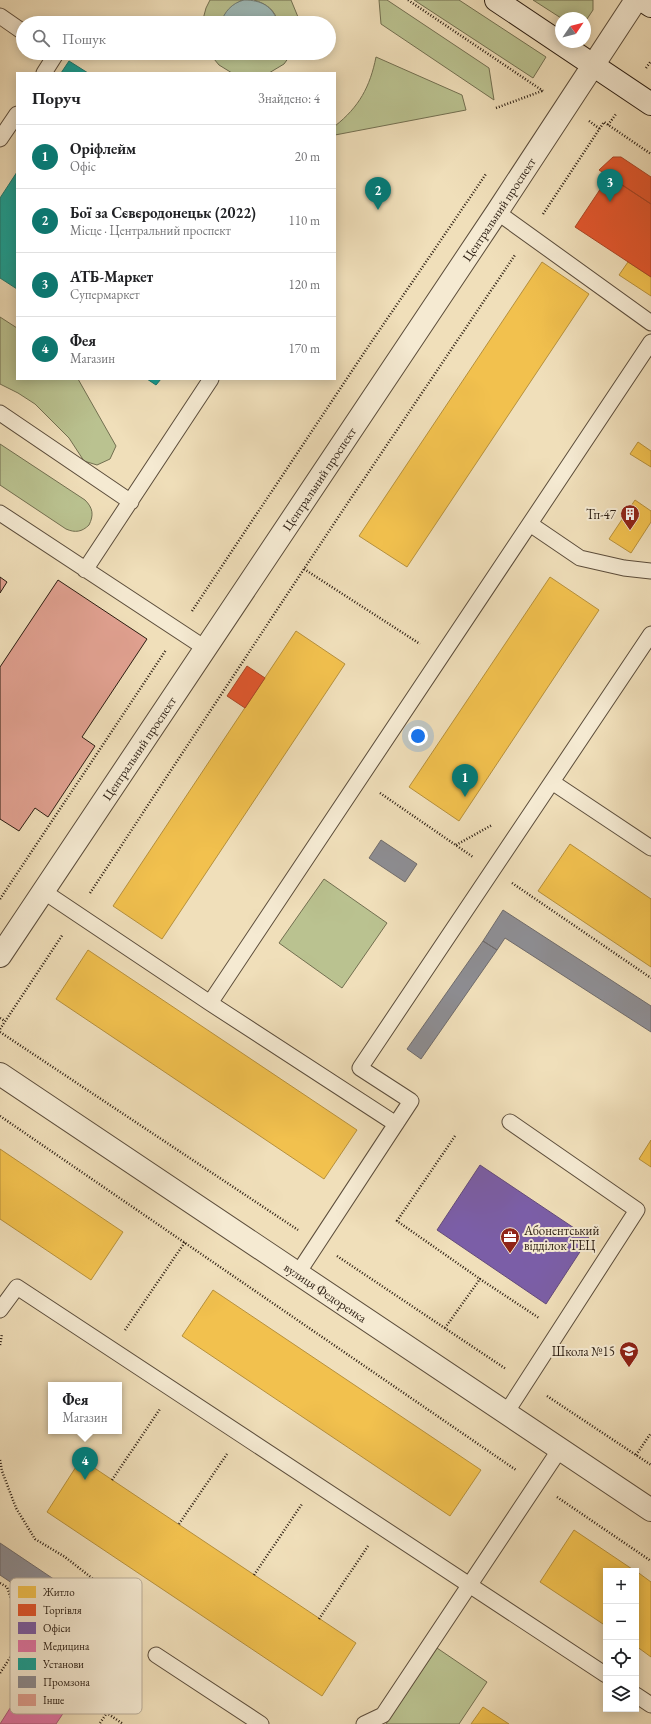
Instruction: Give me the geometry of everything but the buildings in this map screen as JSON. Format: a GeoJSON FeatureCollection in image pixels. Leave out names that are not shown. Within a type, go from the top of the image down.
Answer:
{"type":"FeatureCollection","features":[{"type":"Feature","properties":{"kind":"street"},"geometry":{"type":"LineString","coordinates":[[496,0],[651,104]]}},
{"type":"Feature","properties":{"kind":"street","name":"Центральний проспект"},"geometry":{"type":"LineString","coordinates":[[0,956],[497,212],[636,0]]}},
{"type":"Feature","properties":{"kind":"street"},"geometry":{"type":"LineString","coordinates":[[642,0],[651,6]]}},
{"type":"Feature","properties":{"kind":"street","name":"вулиця Федоренка"},"geometry":{"type":"LineString","coordinates":[[0,1074],[651,1510]]}},
{"type":"Feature","properties":{"kind":"lane"},"geometry":{"type":"LineString","coordinates":[[0,16],[16,27]]}},
{"type":"Feature","properties":{"kind":"lane"},"geometry":{"type":"LineString","coordinates":[[45,72],[52,60]]}},
{"type":"Feature","properties":{"kind":"lane"},"geometry":{"type":"LineString","coordinates":[[0,139],[16,115]]}},
{"type":"Feature","properties":{"kind":"lane"},"geometry":{"type":"LineString","coordinates":[[497,212],[651,323]]}},
{"type":"Feature","properties":{"kind":"lane"},"geometry":{"type":"LineString","coordinates":[[210,1003],[651,342]]}},
{"type":"Feature","properties":{"kind":"lane"},"geometry":{"type":"LineString","coordinates":[[85,570],[210,380]]}},
{"type":"Feature","properties":{"kind":"lane"},"geometry":{"type":"LineString","coordinates":[[0,412],[131,502]]}},
{"type":"Feature","properties":{"kind":"lane"},"geometry":{"type":"LineString","coordinates":[[0,513],[205,648]]}},
{"type":"Feature","properties":{"kind":"lane"},"geometry":{"type":"LineString","coordinates":[[530,524],[580,558],[624,568],[651,571]]}},
{"type":"Feature","properties":{"kind":"lane"},"geometry":{"type":"LineString","coordinates":[[298,1273],[411,1101],[360,1068],[651,634]]}},
{"type":"Feature","properties":{"kind":"lane"},"geometry":{"type":"LineString","coordinates":[[552,782],[651,848]]}},
{"type":"Feature","properties":{"kind":"lane"},"geometry":{"type":"LineString","coordinates":[[43,891],[210,1003],[396,1124]]}},
{"type":"Feature","properties":{"kind":"lane"},"geometry":{"type":"LineString","coordinates":[[506,1413],[637,1210],[510,1122]]}},
{"type":"Feature","properties":{"kind":"lane"},"geometry":{"type":"LineString","coordinates":[[0,1310],[17,1287],[603,1673]]}},
{"type":"Feature","properties":{"kind":"lane"},"geometry":{"type":"LineString","coordinates":[[364,1724],[383,1715],[560,1449]]}},
{"type":"Feature","properties":{"kind":"lane"},"geometry":{"type":"LineString","coordinates":[[156,1655],[261,1724]]}},
{"type":"Feature","properties":{"kind":"lane"},"geometry":{"type":"LineString","coordinates":[[639,1697],[651,1705]]}},
{"type":"Feature","properties":{"kind":"path"},"geometry":{"type":"LineString","coordinates":[[408,0],[543,91]]}},
{"type":"Feature","properties":{"kind":"path"},"geometry":{"type":"LineString","coordinates":[[539,97],[547,85]]}},
{"type":"Feature","properties":{"kind":"path"},"geometry":{"type":"LineString","coordinates":[[496,108],[543,91]]}},
{"type":"Feature","properties":{"kind":"path"},"geometry":{"type":"LineString","coordinates":[[0,1028],[304,568],[604,122],[651,154]]}},
{"type":"Feature","properties":{"kind":"path"},"geometry":{"type":"LineString","coordinates":[[0,899],[372,341],[489,170]]}},
{"type":"Feature","properties":{"kind":"path"},"geometry":{"type":"LineString","coordinates":[[304,568],[441,657]]}},
{"type":"Feature","properties":{"kind":"path"},"geometry":{"type":"LineString","coordinates":[[359,780],[494,870],[651,978]]}},
{"type":"Feature","properties":{"kind":"path"},"geometry":{"type":"LineString","coordinates":[[456,845],[476,833]]}},
{"type":"Feature","properties":{"kind":"path"},"geometry":{"type":"LineString","coordinates":[[0,1018],[5,1021]]}},
{"type":"Feature","properties":{"kind":"path"},"geometry":{"type":"LineString","coordinates":[[0,1116],[651,1561]]}},
{"type":"Feature","properties":{"kind":"path"},"geometry":{"type":"LineString","coordinates":[[455,1136],[397,1221],[480,1279],[560,1331]]}},
{"type":"Feature","properties":{"kind":"path"},"geometry":{"type":"LineString","coordinates":[[112,1349],[185,1242]]}},
{"type":"Feature","properties":{"kind":"path"},"geometry":{"type":"LineString","coordinates":[[445,1328],[480,1279]]}},
{"type":"Feature","properties":{"kind":"path"},"geometry":{"type":"LineString","coordinates":[[112,1480],[173,1390]]}},
{"type":"Feature","properties":{"kind":"path"},"geometry":{"type":"LineString","coordinates":[[636,1455],[651,1433]]}},
{"type":"Feature","properties":{"kind":"path"},"geometry":{"type":"LineString","coordinates":[[179,1524],[240,1434]]}},
{"type":"Feature","properties":{"kind":"path"},"geometry":{"type":"LineString","coordinates":[[0,1460],[2,1471],[16,1508],[35,1539],[65,1556],[92,1578]]}},
{"type":"Feature","properties":{"kind":"path"},"geometry":{"type":"LineString","coordinates":[[254,1575],[315,1483]]}},
{"type":"Feature","properties":{"kind":"path"},"geometry":{"type":"LineString","coordinates":[[319,1618],[381,1527]]}},
{"type":"Feature","properties":{"kind":"path"},"geometry":{"type":"LineString","coordinates":[[0,1583],[7,1587],[10,1596]]}},
{"type":"Feature","properties":{"kind":"path"},"geometry":{"type":"LineString","coordinates":[[142,1665],[156,1655]]}},
{"type":"Feature","properties":{"kind":"path"},"geometry":{"type":"LineString","coordinates":[[0,1673],[10,1658]]}},
{"type":"Feature","properties":{"kind":"path"},"geometry":{"type":"LineString","coordinates":[[100,1723],[106,1714]]}},
{"type":"Feature","properties":{"kind":"path"},"geometry":{"type":"LineString","coordinates":[[108,1714],[123,1724]]}},
{"type":"Feature","properties":{"kind":"green space"},"geometry":{"type":"Polygon","coordinates":[[[210,0],[244,0],[240,1],[224,16],[204,16],[210,0]]]}},
{"type":"Feature","properties":{"kind":"green space"},"geometry":{"type":"Polygon","coordinates":[[[254,0],[291,0],[298,16],[276,16],[270,8],[263,3],[254,0]]]}},
{"type":"Feature","properties":{"kind":"green space"},"geometry":{"type":"Polygon","coordinates":[[[379,0],[387,0],[489,68],[494,100],[381,24],[379,0]]]}},
{"type":"Feature","properties":{"kind":"green space"},"geometry":{"type":"Polygon","coordinates":[[[414,0],[459,0],[546,57],[533,78],[414,0]]]}},
{"type":"Feature","properties":{"kind":"green space"},"geometry":{"type":"Polygon","coordinates":[[[533,0],[593,0],[593,10],[591,13],[555,12],[555,14],[533,0]]]}},
{"type":"Feature","properties":{"kind":"green space"},"geometry":{"type":"Polygon","coordinates":[[[376,57],[462,95],[466,110],[336,135],[336,125],[357,104],[367,87],[374,68],[376,57]]]}},
{"type":"Feature","properties":{"kind":"green space"},"geometry":{"type":"Polygon","coordinates":[[[215,60],[287,60],[284,64],[271,72],[230,72],[219,65],[215,60]]]}},
{"type":"Feature","properties":{"kind":"green space"},"geometry":{"type":"Polygon","coordinates":[[[0,317],[16,327],[16,380],[79,380],[116,446],[110,459],[97,465],[84,461],[69,438],[35,404],[0,384],[0,317]]]}},
{"type":"Feature","properties":{"kind":"green space"},"geometry":{"type":"Polygon","coordinates":[[[0,444],[85,500],[90,506],[92,512],[92,518],[89,525],[78,531],[66,529],[0,485],[0,444]]]}},
{"type":"Feature","properties":{"kind":"green space"},"geometry":{"type":"Polygon","coordinates":[[[324,879],[387,923],[342,988],[279,943],[324,879]]]}},
{"type":"Feature","properties":{"kind":"green space"},"geometry":{"type":"Polygon","coordinates":[[[437,1648],[487,1682],[459,1724],[386,1724],[437,1648]]]}},
{"type":"Feature","properties":{"kind":"water"},"geometry":{"type":"Polygon","coordinates":[[[250,0],[266,5],[275,16],[224,16],[229,8],[240,1],[250,0]]]}},
{"type":"Feature","properties":{"kind":"place","name":"АТБ-Маркет"},"geometry":{"type":"Point","coordinates":[610,202]}},
{"type":"Feature","properties":{"kind":"place","name":"Бої за Сєвєродонецьк (2022)"},"geometry":{"type":"Point","coordinates":[378,210]}},
{"type":"Feature","properties":{"kind":"place","name":"Тп-47"},"geometry":{"type":"Point","coordinates":[630,531]}},
{"type":"Feature","properties":{"kind":"place","name":"Оріфлейм"},"geometry":{"type":"Point","coordinates":[465,797]}},
{"type":"Feature","properties":{"kind":"place","name":"Абонентський відділок ТЕЦ"},"geometry":{"type":"Point","coordinates":[510,1254]}},
{"type":"Feature","properties":{"kind":"place","name":"Школа №15"},"geometry":{"type":"Point","coordinates":[629,1368]}},
{"type":"Feature","properties":{"kind":"place","name":"Фея"},"geometry":{"type":"Point","coordinates":[85,1480]}}]}
